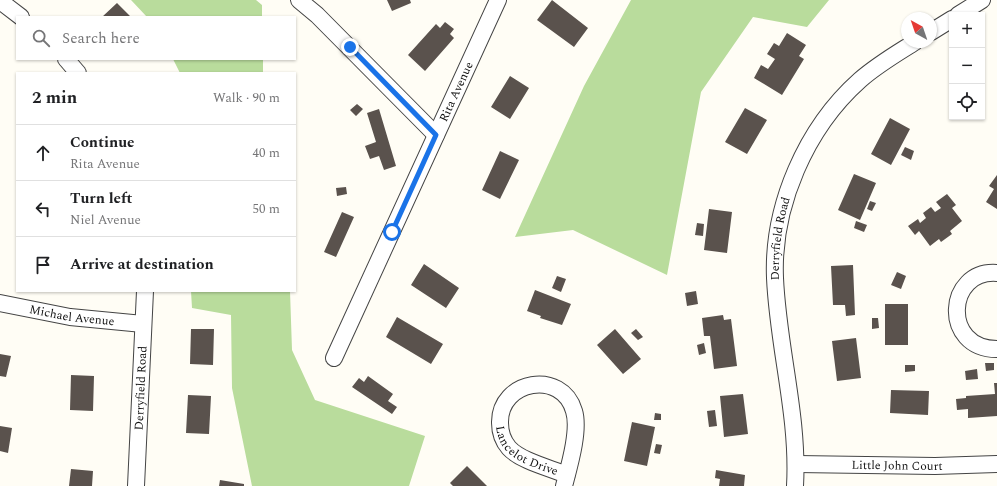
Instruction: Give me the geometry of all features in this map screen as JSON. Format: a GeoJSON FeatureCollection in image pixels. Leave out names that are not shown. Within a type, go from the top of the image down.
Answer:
{"type":"FeatureCollection","features":[{"type":"Feature","properties":{"kind":"street"},"geometry":{"type":"LineString","coordinates":[[299,0],[317,14],[436,135]]}},
{"type":"Feature","properties":{"kind":"street","name":"Rita Avenue"},"geometry":{"type":"LineString","coordinates":[[334,358],[498,0]]}},
{"type":"Feature","properties":{"kind":"street"},"geometry":{"type":"LineString","coordinates":[[963,12],[982,0]]}},
{"type":"Feature","properties":{"kind":"street"},"geometry":{"type":"LineString","coordinates":[[0,1],[20,16]]}},
{"type":"Feature","properties":{"kind":"street"},"geometry":{"type":"LineString","coordinates":[[937,28],[949,21]]}},
{"type":"Feature","properties":{"kind":"street","name":"Derryfield Road"},"geometry":{"type":"LineString","coordinates":[[795,486],[797,464],[794,424],[775,277],[777,237],[786,197],[801,159],[822,124],[845,95],[878,65],[905,48]]}},
{"type":"Feature","properties":{"kind":"street"},"geometry":{"type":"LineString","coordinates":[[67,60],[77,72]]}},
{"type":"Feature","properties":{"kind":"street"},"geometry":{"type":"LineString","coordinates":[[997,273],[986,274],[971,281],[960,294],[956,309],[959,326],[968,339],[982,347],[997,349]]}},
{"type":"Feature","properties":{"kind":"street","name":"Derryfield Road"},"geometry":{"type":"LineString","coordinates":[[136,486],[145,292]]}},
{"type":"Feature","properties":{"kind":"street","name":"Michael Avenue"},"geometry":{"type":"LineString","coordinates":[[0,304],[70,317],[143,324]]}},
{"type":"Feature","properties":{"kind":"street","name":"Lancelot Drive"},"geometry":{"type":"LineString","coordinates":[[546,384],[560,391],[571,403],[574,411],[576,427],[566,480],[522,457],[509,448],[505,441],[500,427],[501,411],[508,397],[521,387],[546,384]]}},
{"type":"Feature","properties":{"kind":"street","name":"Little John Court"},"geometry":{"type":"LineString","coordinates":[[797,464],[935,466],[997,464]]}},
{"type":"Feature","properties":{"kind":"green space"},"geometry":{"type":"Polygon","coordinates":[[[131,0],[256,0],[262,5],[262,16],[146,16],[131,0]]]}},
{"type":"Feature","properties":{"kind":"green space"},"geometry":{"type":"Polygon","coordinates":[[[631,0],[829,0],[807,27],[753,17],[701,92],[667,275],[573,230],[515,237],[584,86],[631,0]]]}},
{"type":"Feature","properties":{"kind":"green space"},"geometry":{"type":"Polygon","coordinates":[[[174,60],[263,60],[263,72],[180,72],[174,60]]]}},
{"type":"Feature","properties":{"kind":"green space"},"geometry":{"type":"Polygon","coordinates":[[[191,292],[290,292],[292,350],[315,400],[425,436],[409,486],[252,486],[232,388],[231,315],[192,308],[191,292]]]}},
{"type":"Feature","properties":{"kind":"building"},"geometry":{"type":"Polygon","coordinates":[[[387,0],[410,0],[411,3],[392,11],[387,0]]]}},
{"type":"Feature","properties":{"kind":"building"},"geometry":{"type":"Polygon","coordinates":[[[552,0],[588,28],[574,47],[537,20],[552,0]]]}},
{"type":"Feature","properties":{"kind":"building"},"geometry":{"type":"Polygon","coordinates":[[[117,3],[130,16],[103,16],[117,3]]]}},
{"type":"Feature","properties":{"kind":"building"},"geometry":{"type":"Polygon","coordinates":[[[445,22],[454,29],[450,34],[454,38],[425,71],[408,55],[436,24],[440,28],[445,22]]]}},
{"type":"Feature","properties":{"kind":"building"},"geometry":{"type":"Polygon","coordinates":[[[787,33],[806,45],[799,56],[804,59],[782,95],[754,78],[761,65],[768,69],[775,59],[767,54],[774,43],[779,46],[787,33]]]}},
{"type":"Feature","properties":{"kind":"building"},"geometry":{"type":"Polygon","coordinates":[[[510,76],[529,88],[510,119],[491,107],[510,76]]]}},
{"type":"Feature","properties":{"kind":"building"},"geometry":{"type":"Polygon","coordinates":[[[357,104],[363,109],[356,116],[350,110],[357,104]]]}},
{"type":"Feature","properties":{"kind":"building"},"geometry":{"type":"Polygon","coordinates":[[[745,108],[767,120],[747,154],[725,142],[745,108]]]}},
{"type":"Feature","properties":{"kind":"building"},"geometry":{"type":"Polygon","coordinates":[[[379,109],[396,166],[384,170],[379,156],[370,159],[365,146],[376,142],[367,113],[379,109]]]}},
{"type":"Feature","properties":{"kind":"building"},"geometry":{"type":"Polygon","coordinates":[[[890,118],[910,129],[891,165],[871,154],[890,118]]]}},
{"type":"Feature","properties":{"kind":"building"},"geometry":{"type":"Polygon","coordinates":[[[905,147],[914,151],[911,160],[901,155],[905,147]]]}},
{"type":"Feature","properties":{"kind":"building"},"geometry":{"type":"Polygon","coordinates":[[[500,151],[519,160],[500,199],[482,190],[500,151]]]}},
{"type":"Feature","properties":{"kind":"building"},"geometry":{"type":"Polygon","coordinates":[[[854,174],[876,183],[860,220],[838,210],[854,174]]]}},
{"type":"Feature","properties":{"kind":"building"},"geometry":{"type":"Polygon","coordinates":[[[997,175],[997,209],[986,202],[994,189],[989,186],[997,175]]]}},
{"type":"Feature","properties":{"kind":"building"},"geometry":{"type":"Polygon","coordinates":[[[346,187],[347,194],[337,196],[336,188],[346,187]]]}},
{"type":"Feature","properties":{"kind":"building"},"geometry":{"type":"Polygon","coordinates":[[[947,194],[956,205],[952,208],[962,221],[950,231],[952,234],[941,242],[939,239],[930,246],[919,231],[915,235],[908,226],[918,219],[920,223],[926,218],[923,213],[931,207],[935,212],[941,208],[936,202],[947,194]]]}},
{"type":"Feature","properties":{"kind":"building"},"geometry":{"type":"Polygon","coordinates":[[[870,201],[876,203],[872,211],[867,209],[870,201]]]}},
{"type":"Feature","properties":{"kind":"building"},"geometry":{"type":"Polygon","coordinates":[[[709,209],[732,212],[727,253],[704,250],[709,209]]]}},
{"type":"Feature","properties":{"kind":"building"},"geometry":{"type":"Polygon","coordinates":[[[342,212],[354,217],[336,257],[324,252],[342,212]]]}},
{"type":"Feature","properties":{"kind":"building"},"geometry":{"type":"Polygon","coordinates":[[[856,221],[867,225],[864,232],[854,228],[856,221]]]}},
{"type":"Feature","properties":{"kind":"building"},"geometry":{"type":"Polygon","coordinates":[[[697,223],[704,224],[703,236],[695,235],[697,223]]]}},
{"type":"Feature","properties":{"kind":"building"},"geometry":{"type":"Polygon","coordinates":[[[424,264],[459,288],[446,308],[411,285],[424,264]]]}},
{"type":"Feature","properties":{"kind":"building"},"geometry":{"type":"Polygon","coordinates":[[[853,265],[855,315],[846,316],[845,305],[833,305],[831,266],[853,265]]]}},
{"type":"Feature","properties":{"kind":"building"},"geometry":{"type":"Polygon","coordinates":[[[897,272],[906,276],[901,289],[891,285],[897,272]]]}},
{"type":"Feature","properties":{"kind":"building"},"geometry":{"type":"Polygon","coordinates":[[[557,276],[566,279],[561,292],[552,288],[557,276]]]}},
{"type":"Feature","properties":{"kind":"building"},"geometry":{"type":"Polygon","coordinates":[[[535,290],[571,304],[562,325],[540,318],[541,316],[527,311],[535,290]]]}},
{"type":"Feature","properties":{"kind":"building"},"geometry":{"type":"Polygon","coordinates":[[[696,291],[698,304],[687,306],[685,293],[696,291]]]}},
{"type":"Feature","properties":{"kind":"building"},"geometry":{"type":"Polygon","coordinates":[[[885,304],[908,304],[908,345],[885,345],[885,304]]]}},
{"type":"Feature","properties":{"kind":"building"},"geometry":{"type":"Polygon","coordinates":[[[723,315],[724,320],[731,319],[737,366],[714,369],[710,336],[704,336],[702,318],[723,315]]]}},
{"type":"Feature","properties":{"kind":"building"},"geometry":{"type":"Polygon","coordinates":[[[397,317],[443,344],[431,364],[386,337],[397,317]]]}},
{"type":"Feature","properties":{"kind":"building"},"geometry":{"type":"Polygon","coordinates":[[[872,318],[878,318],[879,328],[872,329],[872,318]]]}},
{"type":"Feature","properties":{"kind":"building"},"geometry":{"type":"Polygon","coordinates":[[[191,329],[214,329],[213,365],[190,364],[191,329]]]}},
{"type":"Feature","properties":{"kind":"building"},"geometry":{"type":"Polygon","coordinates":[[[615,329],[641,359],[623,374],[597,345],[615,329]]]}},
{"type":"Feature","properties":{"kind":"building"},"geometry":{"type":"Polygon","coordinates":[[[636,329],[643,337],[638,340],[631,333],[636,329]]]}},
{"type":"Feature","properties":{"kind":"building"},"geometry":{"type":"Polygon","coordinates":[[[856,338],[861,378],[837,381],[832,341],[856,338]]]}},
{"type":"Feature","properties":{"kind":"building"},"geometry":{"type":"Polygon","coordinates":[[[704,343],[706,353],[699,355],[697,345],[704,343]]]}},
{"type":"Feature","properties":{"kind":"building"},"geometry":{"type":"Polygon","coordinates":[[[0,354],[11,356],[6,377],[0,376],[0,354]]]}},
{"type":"Feature","properties":{"kind":"building"},"geometry":{"type":"Polygon","coordinates":[[[985,363],[994,363],[994,370],[986,371],[985,363]]]}},
{"type":"Feature","properties":{"kind":"building"},"geometry":{"type":"Polygon","coordinates":[[[905,365],[915,365],[915,371],[905,372],[905,365]]]}},
{"type":"Feature","properties":{"kind":"building"},"geometry":{"type":"Polygon","coordinates":[[[977,369],[978,379],[966,380],[965,371],[977,369]]]}},
{"type":"Feature","properties":{"kind":"building"},"geometry":{"type":"Polygon","coordinates":[[[71,375],[94,376],[93,411],[70,410],[71,375]]]}},
{"type":"Feature","properties":{"kind":"building"},"geometry":{"type":"Polygon","coordinates":[[[368,376],[393,394],[388,401],[397,407],[392,414],[352,387],[359,378],[364,382],[368,376]]]}},
{"type":"Feature","properties":{"kind":"building"},"geometry":{"type":"Polygon","coordinates":[[[994,383],[997,383],[997,416],[968,418],[968,409],[957,410],[956,399],[966,398],[966,396],[995,394],[994,383]]]}},
{"type":"Feature","properties":{"kind":"building"},"geometry":{"type":"Polygon","coordinates":[[[891,390],[929,391],[928,415],[890,413],[891,390]]]}},
{"type":"Feature","properties":{"kind":"building"},"geometry":{"type":"Polygon","coordinates":[[[743,394],[748,434],[724,437],[720,396],[743,394]]]}},
{"type":"Feature","properties":{"kind":"building"},"geometry":{"type":"Polygon","coordinates":[[[188,395],[211,396],[209,434],[186,433],[188,395]]]}},
{"type":"Feature","properties":{"kind":"building"},"geometry":{"type":"Polygon","coordinates":[[[715,410],[717,426],[709,427],[707,411],[715,410]]]}},
{"type":"Feature","properties":{"kind":"building"},"geometry":{"type":"Polygon","coordinates":[[[655,413],[661,414],[661,420],[654,420],[655,413]]]}},
{"type":"Feature","properties":{"kind":"building"},"geometry":{"type":"Polygon","coordinates":[[[632,422],[655,427],[647,466],[624,461],[632,422]]]}},
{"type":"Feature","properties":{"kind":"building"},"geometry":{"type":"Polygon","coordinates":[[[0,426],[12,428],[8,453],[0,451],[0,426]]]}},
{"type":"Feature","properties":{"kind":"building"},"geometry":{"type":"Polygon","coordinates":[[[656,444],[662,445],[660,454],[654,453],[656,444]]]}},
{"type":"Feature","properties":{"kind":"building"},"geometry":{"type":"Polygon","coordinates":[[[467,466],[487,486],[453,486],[450,483],[467,466]]]}},
{"type":"Feature","properties":{"kind":"building"},"geometry":{"type":"Polygon","coordinates":[[[71,469],[93,471],[92,486],[69,486],[71,469]]]}},
{"type":"Feature","properties":{"kind":"building"},"geometry":{"type":"Polygon","coordinates":[[[716,470],[745,475],[744,486],[719,486],[720,479],[715,478],[716,470]]]}},
{"type":"Feature","properties":{"kind":"building"},"geometry":{"type":"Polygon","coordinates":[[[220,480],[244,484],[244,486],[219,486],[220,480]]]}},
{"type":"Feature","properties":{"kind":"route"},"geometry":{"type":"LineString","coordinates":[[350,47],[436,135],[392,232]]}}]}
